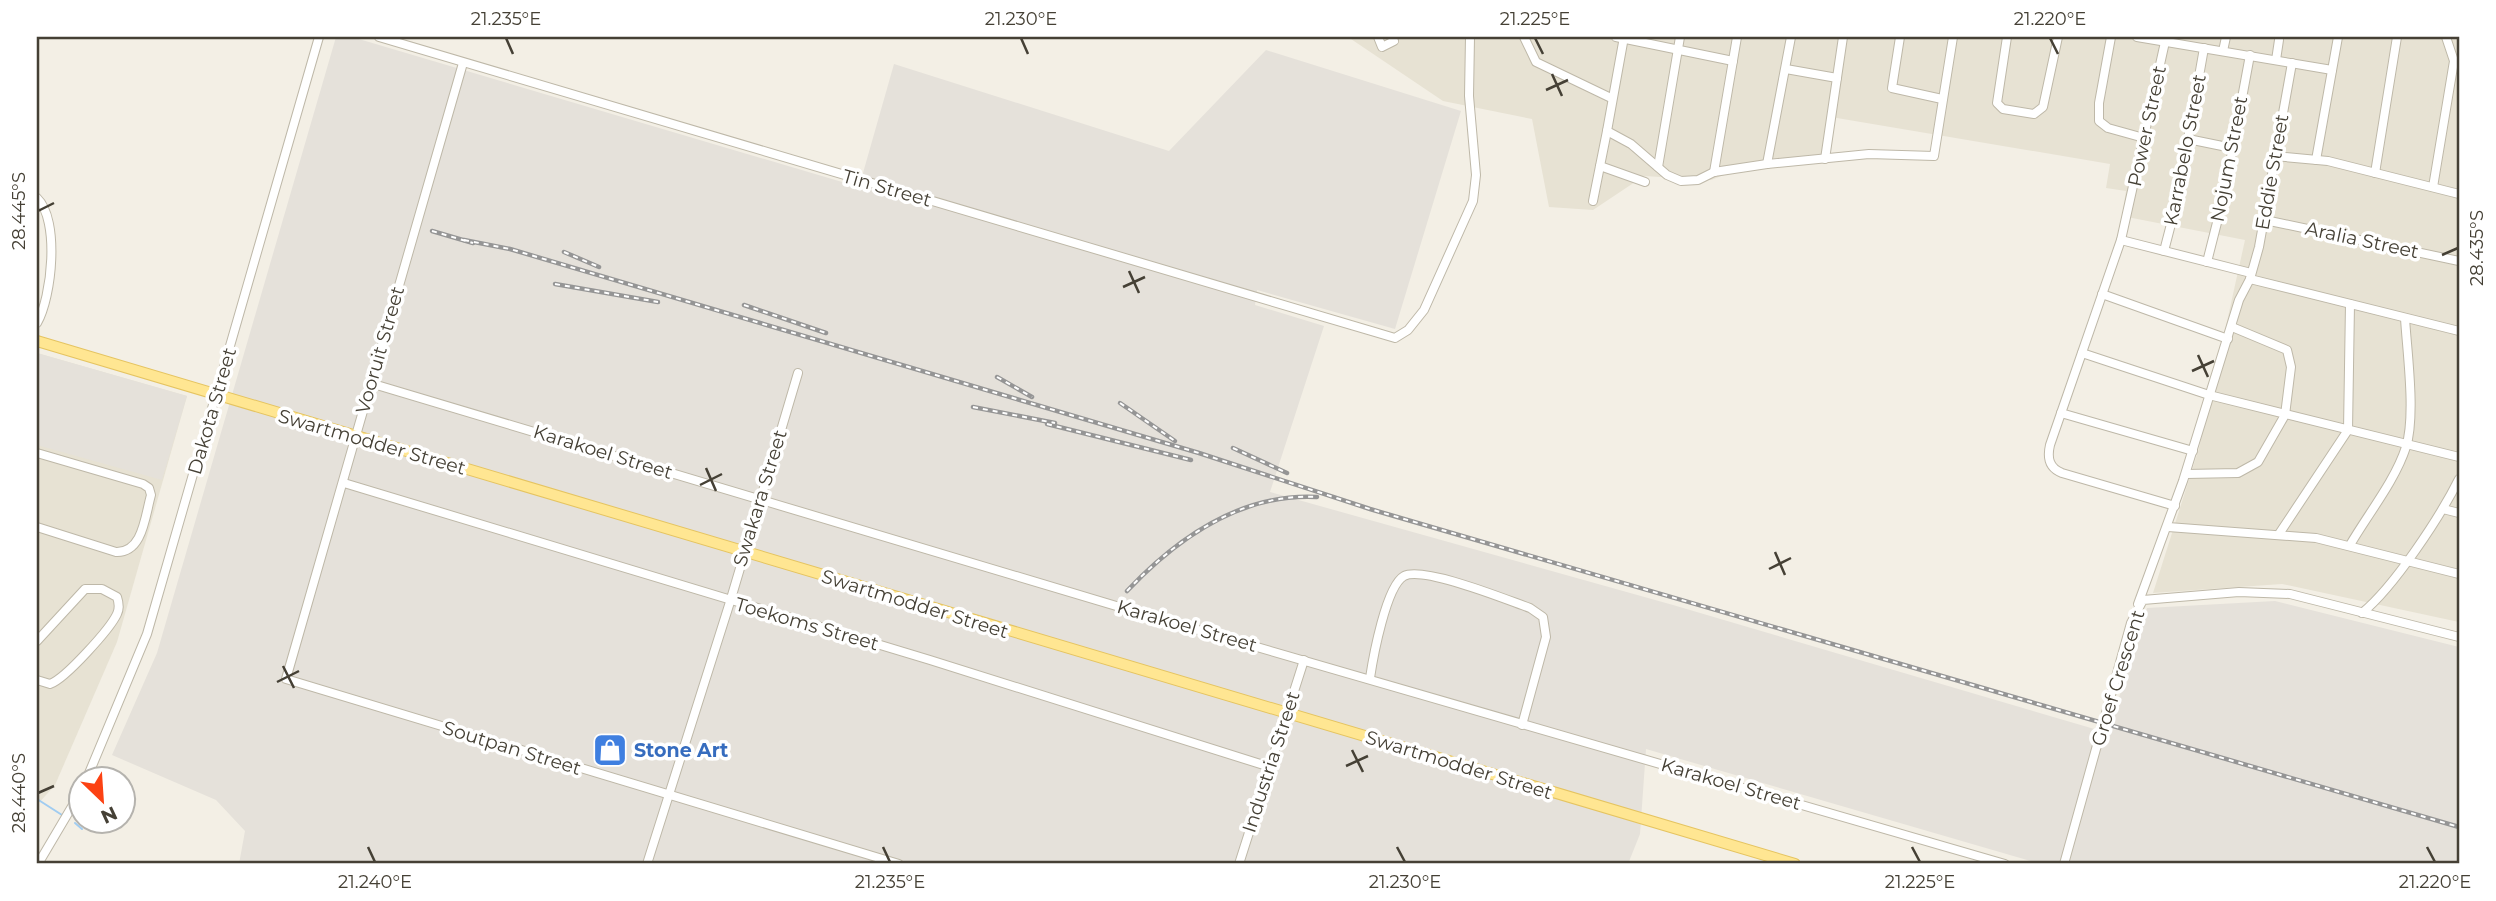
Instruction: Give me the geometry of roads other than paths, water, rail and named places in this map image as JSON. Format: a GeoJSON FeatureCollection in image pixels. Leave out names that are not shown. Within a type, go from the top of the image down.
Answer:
{"type":"FeatureCollection","features":[{"type":"Feature","properties":{"kind":"main road","name":"Swartmodder Street"},"geometry":{"type":"LineString","coordinates":[[37,341],[1795,864]]}},
{"type":"Feature","properties":{"kind":"street","name":"Dakota Street"},"geometry":{"type":"LineString","coordinates":[[93,764],[139,657],[217,396],[319,37]]}},
{"type":"Feature","properties":{"kind":"street","name":"Tin Street"},"geometry":{"type":"LineString","coordinates":[[379,37],[1395,338],[1408,330],[1423,310],[1473,201],[1476,175],[1469,96],[1470,37]]}},
{"type":"Feature","properties":{"kind":"street"},"geometry":{"type":"LineString","coordinates":[[1378,37],[1382,47],[1397,38]]}},
{"type":"Feature","properties":{"kind":"street"},"geometry":{"type":"LineString","coordinates":[[1524,37],[1536,62],[1611,98]]}},
{"type":"Feature","properties":{"kind":"street"},"geometry":{"type":"LineString","coordinates":[[1656,165],[1680,37]]}},
{"type":"Feature","properties":{"kind":"street"},"geometry":{"type":"LineString","coordinates":[[1714,172],[1737,37]]}},
{"type":"Feature","properties":{"kind":"street"},"geometry":{"type":"LineString","coordinates":[[1767,164],[1791,37]]}},
{"type":"Feature","properties":{"kind":"street"},"geometry":{"type":"LineString","coordinates":[[1825,159],[1843,37]]}},
{"type":"Feature","properties":{"kind":"street"},"geometry":{"type":"LineString","coordinates":[[1899,37],[1892,89],[1942,99]]}},
{"type":"Feature","properties":{"kind":"street"},"geometry":{"type":"LineString","coordinates":[[1607,131],[1670,178],[1681,181],[1698,180],[1714,172],[1767,164],[1869,154],[1934,156],[1953,37]]}},
{"type":"Feature","properties":{"kind":"street"},"geometry":{"type":"LineString","coordinates":[[2007,37],[1997,103],[2003,109],[2027,113],[2041,111],[2058,37]]}},
{"type":"Feature","properties":{"kind":"street"},"geometry":{"type":"LineString","coordinates":[[2111,37],[2099,103],[2100,123],[2144,138]]}},
{"type":"Feature","properties":{"kind":"street"},"geometry":{"type":"LineString","coordinates":[[2137,37],[2332,70]]}},
{"type":"Feature","properties":{"kind":"street"},"geometry":{"type":"LineString","coordinates":[[2223,51],[2225,37]]}},
{"type":"Feature","properties":{"kind":"street"},"geometry":{"type":"LineString","coordinates":[[2316,160],[2338,37]]}},
{"type":"Feature","properties":{"kind":"street"},"geometry":{"type":"LineString","coordinates":[[2375,173],[2397,37]]}},
{"type":"Feature","properties":{"kind":"street"},"geometry":{"type":"LineString","coordinates":[[2433,187],[2454,61],[2446,37]]}},
{"type":"Feature","properties":{"kind":"street"},"geometry":{"type":"LineString","coordinates":[[1593,201],[1621,38],[1733,61]]}},
{"type":"Feature","properties":{"kind":"street"},"geometry":{"type":"LineString","coordinates":[[2276,60],[2279,40]]}},
{"type":"Feature","properties":{"kind":"street","name":"Power Street"},"geometry":{"type":"LineString","coordinates":[[2165,41],[2121,240],[2048,454],[2055,471],[2175,506]]}},
{"type":"Feature","properties":{"kind":"street","name":"Karrabelo Street"},"geometry":{"type":"LineString","coordinates":[[2164,251],[2204,48]]}},
{"type":"Feature","properties":{"kind":"street","name":"Nojum Street"},"geometry":{"type":"LineString","coordinates":[[2207,262],[2250,55]]}},
{"type":"Feature","properties":{"kind":"street","name":"Vooruit Street"},"geometry":{"type":"LineString","coordinates":[[286,679],[463,63]]}},
{"type":"Feature","properties":{"kind":"street","name":"Eddie Street"},"geometry":{"type":"LineString","coordinates":[[2138,604],[2168,527],[2250,276],[2265,220],[2292,63]]}},
{"type":"Feature","properties":{"kind":"street"},"geometry":{"type":"LineString","coordinates":[[1786,69],[1837,78]]}},
{"type":"Feature","properties":{"kind":"street"},"geometry":{"type":"LineString","coordinates":[[2188,139],[2232,148]]}},
{"type":"Feature","properties":{"kind":"street"},"geometry":{"type":"LineString","coordinates":[[2274,156],[2316,160],[2459,194]]}},
{"type":"Feature","properties":{"kind":"street"},"geometry":{"type":"LineString","coordinates":[[1600,166],[1645,182]]}},
{"type":"Feature","properties":{"kind":"street"},"geometry":{"type":"LineString","coordinates":[[37,198],[44,208],[49,225],[50,276],[47,300],[37,323]]}},
{"type":"Feature","properties":{"kind":"street","name":"Aralia Street"},"geometry":{"type":"LineString","coordinates":[[2265,220],[2459,261]]}},
{"type":"Feature","properties":{"kind":"street"},"geometry":{"type":"LineString","coordinates":[[2121,240],[2350,304],[2459,331]]}},
{"type":"Feature","properties":{"kind":"street"},"geometry":{"type":"LineString","coordinates":[[2102,294],[2228,339]]}},
{"type":"Feature","properties":{"kind":"street"},"geometry":{"type":"LineString","coordinates":[[2279,534],[2348,430],[2350,304]]}},
{"type":"Feature","properties":{"kind":"street"},"geometry":{"type":"LineString","coordinates":[[2350,545],[2397,468],[2407,444],[2409,395],[2405,318]]}},
{"type":"Feature","properties":{"kind":"street"},"geometry":{"type":"LineString","coordinates":[[2186,474],[2238,473],[2252,467],[2285,415],[2291,367],[2287,350],[2232,327]]}},
{"type":"Feature","properties":{"kind":"street"},"geometry":{"type":"LineString","coordinates":[[2082,353],[2209,395],[2459,457]]}},
{"type":"Feature","properties":{"kind":"street","name":"Swakara Street"},"geometry":{"type":"LineString","coordinates":[[647,864],[730,602],[798,373]]}},
{"type":"Feature","properties":{"kind":"street","name":"Karakoel Street"},"geometry":{"type":"LineString","coordinates":[[370,383],[1521,724],[2005,864]]}},
{"type":"Feature","properties":{"kind":"street"},"geometry":{"type":"LineString","coordinates":[[2061,413],[2193,451]]}},
{"type":"Feature","properties":{"kind":"street"},"geometry":{"type":"LineString","coordinates":[[37,453],[146,485],[151,495],[135,547],[121,552],[37,527]]}},
{"type":"Feature","properties":{"kind":"street"},"geometry":{"type":"LineString","coordinates":[[2362,613],[2384,593],[2443,509],[2459,479]]}},
{"type":"Feature","properties":{"kind":"street","name":"Toekoms Street"},"geometry":{"type":"LineString","coordinates":[[344,483],[730,602],[930,660],[1269,767]]}},
{"type":"Feature","properties":{"kind":"street"},"geometry":{"type":"LineString","coordinates":[[2443,509],[2459,513]]}},
{"type":"Feature","properties":{"kind":"street"},"geometry":{"type":"LineString","coordinates":[[2168,527],[2279,534],[2350,545],[2459,574]]}},
{"type":"Feature","properties":{"kind":"street"},"geometry":{"type":"LineString","coordinates":[[1370,678],[1389,600],[1397,583],[1410,575],[1431,576],[1530,608],[1543,617],[1546,637],[1521,724]]}},
{"type":"Feature","properties":{"kind":"street"},"geometry":{"type":"LineString","coordinates":[[37,641],[85,589],[102,589],[117,597],[119,609],[111,623],[56,682],[48,684],[37,680]]}},
{"type":"Feature","properties":{"kind":"street","name":"Groef Crescent"},"geometry":{"type":"LineString","coordinates":[[2064,864],[2138,604],[2148,598],[2262,592],[2290,594],[2459,637]]}},
{"type":"Feature","properties":{"kind":"street","name":"Industria Street"},"geometry":{"type":"LineString","coordinates":[[1239,864],[1304,660]]}},
{"type":"Feature","properties":{"kind":"street","name":"Soutpan Street"},"geometry":{"type":"LineString","coordinates":[[286,679],[899,864]]}},
{"type":"Feature","properties":{"kind":"street"},"geometry":{"type":"LineString","coordinates":[[38,864],[66,817]]}},
{"type":"Feature","properties":{"kind":"waterway"},"geometry":{"type":"LineString","coordinates":[[37,799],[62,815]]}},
{"type":"Feature","properties":{"kind":"railway"},"geometry":{"type":"LineString","coordinates":[[432,231],[473,243]]}},
{"type":"Feature","properties":{"kind":"railway"},"geometry":{"type":"LineString","coordinates":[[464,240],[510,249],[1199,453],[1370,509],[2459,827]]}},
{"type":"Feature","properties":{"kind":"railway"},"geometry":{"type":"LineString","coordinates":[[564,252],[599,267]]}},
{"type":"Feature","properties":{"kind":"railway"},"geometry":{"type":"LineString","coordinates":[[555,284],[658,302]]}},
{"type":"Feature","properties":{"kind":"railway"},"geometry":{"type":"LineString","coordinates":[[744,305],[826,333]]}},
{"type":"Feature","properties":{"kind":"railway"},"geometry":{"type":"LineString","coordinates":[[997,377],[1032,397]]}},
{"type":"Feature","properties":{"kind":"railway"},"geometry":{"type":"LineString","coordinates":[[1120,403],[1175,441]]}},
{"type":"Feature","properties":{"kind":"railway"},"geometry":{"type":"LineString","coordinates":[[973,407],[1055,423]]}},
{"type":"Feature","properties":{"kind":"railway"},"geometry":{"type":"LineString","coordinates":[[1047,424],[1191,460]]}},
{"type":"Feature","properties":{"kind":"railway"},"geometry":{"type":"LineString","coordinates":[[1233,448],[1287,473]]}},
{"type":"Feature","properties":{"kind":"railway"},"geometry":{"type":"LineString","coordinates":[[1127,591],[1167,553],[1189,537],[1237,511],[1289,498],[1317,497]]}},
{"type":"Feature","properties":{"kind":"place","name":"Stone Art"},"geometry":{"type":"Point","coordinates":[610,750]}}]}
